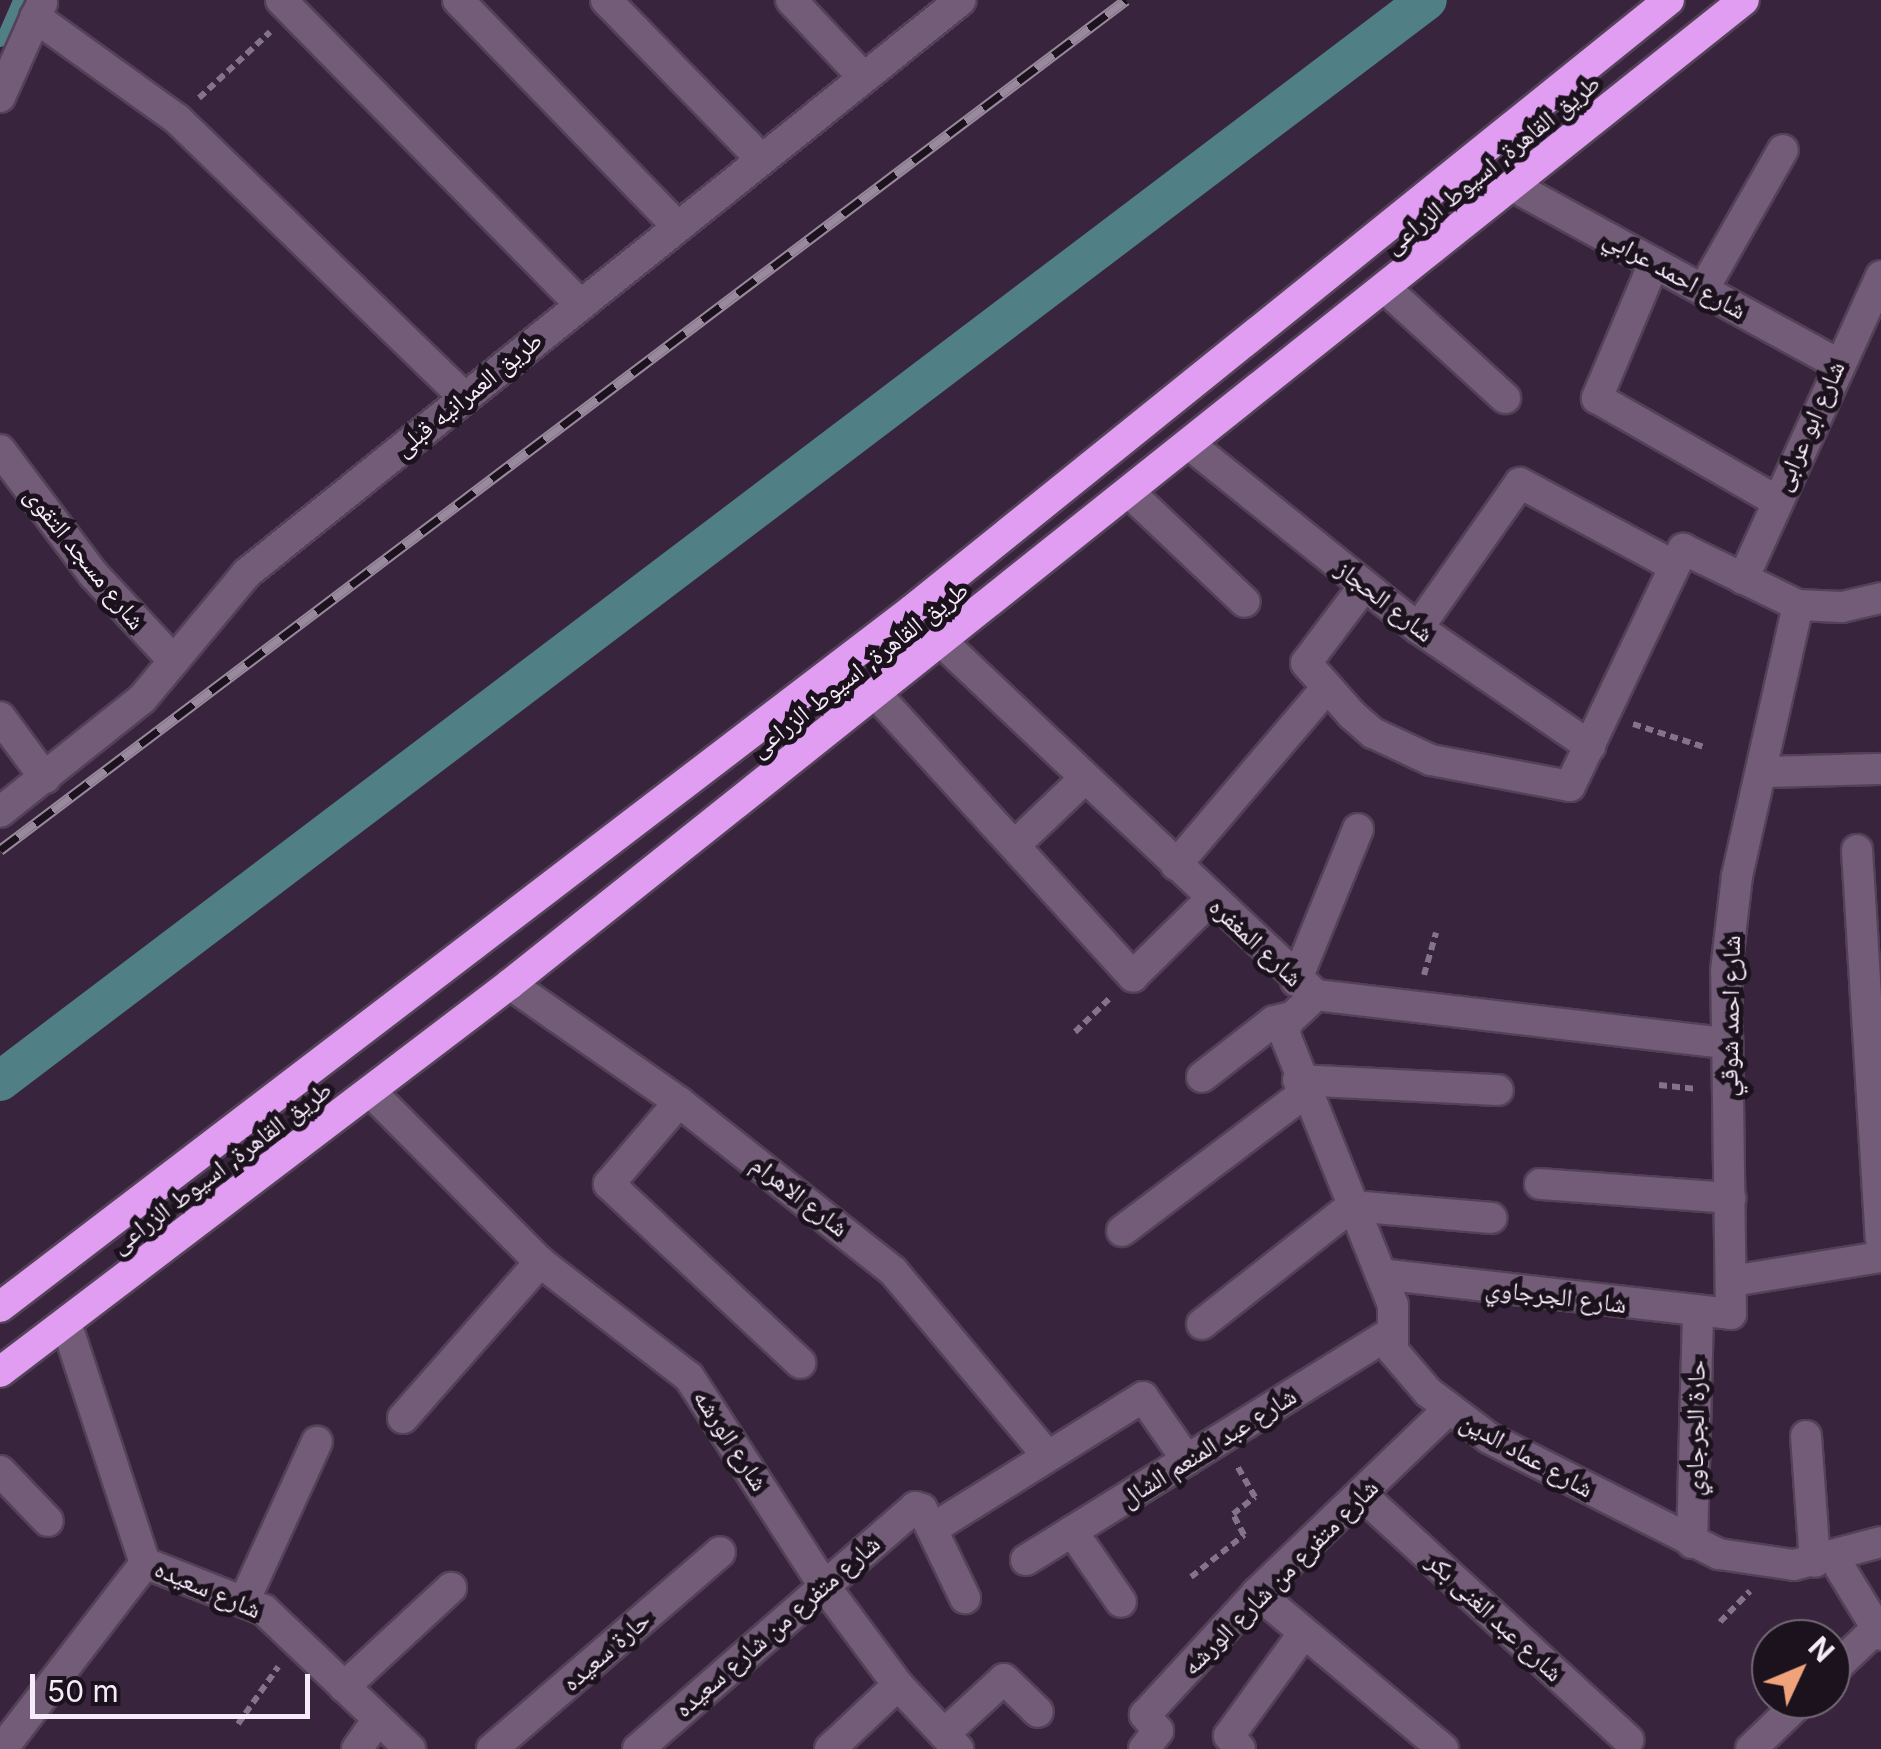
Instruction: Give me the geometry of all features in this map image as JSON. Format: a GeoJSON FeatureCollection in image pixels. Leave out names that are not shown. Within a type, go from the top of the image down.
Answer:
{"type":"FeatureCollection","features":[{"type":"Feature","properties":{"kind":"highway","name":"طريق القاهرة, اسيوط الزراعى"},"geometry":{"type":"LineString","coordinates":[[0,1307],[386,1017],[927,598],[1669,0]]}},
{"type":"Feature","properties":{"kind":"highway","name":"طريق القاهرة, اسيوط الزراعى"},"geometry":{"type":"LineString","coordinates":[[0,1372],[510,984],[1744,0]]}},
{"type":"Feature","properties":{"kind":"highway"},"geometry":{"type":"LineString","coordinates":[[1528,113],[1558,150]]}},
{"type":"Feature","properties":{"kind":"highway"},"geometry":{"type":"LineString","coordinates":[[386,1017],[417,1055]]}},
{"type":"Feature","properties":{"kind":"street"},"geometry":{"type":"LineString","coordinates":[[458,0],[677,226]]}},
{"type":"Feature","properties":{"kind":"street"},"geometry":{"type":"LineString","coordinates":[[606,0],[760,158]]}},
{"type":"Feature","properties":{"kind":"street"},"geometry":{"type":"LineString","coordinates":[[791,0],[862,77]]}},
{"type":"Feature","properties":{"kind":"street","name":"طريق العمرانيه قبلى"},"geometry":{"type":"LineString","coordinates":[[0,812],[142,699],[247,573],[961,0]]}},
{"type":"Feature","properties":{"kind":"street"},"geometry":{"type":"LineString","coordinates":[[287,5],[580,304]]}},
{"type":"Feature","properties":{"kind":"street"},"geometry":{"type":"LineString","coordinates":[[0,97],[39,9],[177,119],[464,398]]}},
{"type":"Feature","properties":{"kind":"street"},"geometry":{"type":"LineString","coordinates":[[1703,290],[1782,150]]}},
{"type":"Feature","properties":{"kind":"street","name":"شارع احمد عرابي"},"geometry":{"type":"LineString","coordinates":[[1513,186],[1836,363]]}},
{"type":"Feature","properties":{"kind":"street"},"geometry":{"type":"LineString","coordinates":[[1654,264],[1597,398],[1777,501]]}},
{"type":"Feature","properties":{"kind":"street","name":"شارع ابو عرابى"},"geometry":{"type":"LineString","coordinates":[[1743,579],[1836,363],[1880,280]]}},
{"type":"Feature","properties":{"kind":"street"},"geometry":{"type":"LineString","coordinates":[[1385,288],[1505,398]]}},
{"type":"Feature","properties":{"kind":"street","name":"شارع الحجاز"},"geometry":{"type":"LineString","coordinates":[[1190,444],[1418,628],[1590,746]]}},
{"type":"Feature","properties":{"kind":"street","name":"شارع مسجد التقوى"},"geometry":{"type":"LineString","coordinates":[[0,450],[94,575],[174,660]]}},
{"type":"Feature","properties":{"kind":"street"},"geometry":{"type":"LineString","coordinates":[[1418,628],[1520,482],[1678,557],[1743,579],[1798,604],[1842,607],[1881,598]]}},
{"type":"Feature","properties":{"kind":"street"},"geometry":{"type":"LineString","coordinates":[[1130,493],[1245,602]]}},
{"type":"Feature","properties":{"kind":"street"},"geometry":{"type":"LineString","coordinates":[[1364,586],[1306,665],[1326,689],[1372,733],[1463,767],[1570,786],[1678,557]]}},
{"type":"Feature","properties":{"kind":"street","name":"شارع احمد شوقي"},"geometry":{"type":"LineString","coordinates":[[1731,1314],[1726,1043],[1737,876],[1764,772],[1798,604]]}},
{"type":"Feature","properties":{"kind":"street","name":"شارع المغفره"},"geometry":{"type":"LineString","coordinates":[[942,642],[1306,988],[1726,1043]]}},
{"type":"Feature","properties":{"kind":"street"},"geometry":{"type":"LineString","coordinates":[[1176,865],[1326,689]]}},
{"type":"Feature","properties":{"kind":"street"},"geometry":{"type":"LineString","coordinates":[[876,694],[1133,976],[1211,899]]}},
{"type":"Feature","properties":{"kind":"street"},"geometry":{"type":"LineString","coordinates":[[0,716],[45,778]]}},
{"type":"Feature","properties":{"kind":"street"},"geometry":{"type":"LineString","coordinates":[[1764,772],[1881,769]]}},
{"type":"Feature","properties":{"kind":"street"},"geometry":{"type":"LineString","coordinates":[[1015,845],[1084,780]]}},
{"type":"Feature","properties":{"kind":"street"},"geometry":{"type":"LineString","coordinates":[[1202,1077],[1269,1024],[1291,1017],[1306,988],[1358,829]]}},
{"type":"Feature","properties":{"kind":"street"},"geometry":{"type":"LineString","coordinates":[[1857,850],[1881,1239]]}},
{"type":"Feature","properties":{"kind":"street","name":"شارع الاهرام"},"geometry":{"type":"LineString","coordinates":[[510,984],[679,1102],[894,1271],[1047,1455]]}},
{"type":"Feature","properties":{"kind":"street","name":"شارع عماد الدين"},"geometry":{"type":"LineString","coordinates":[[1291,1017],[1285,1035],[1301,1087],[1393,1305],[1389,1334],[1404,1366],[1448,1410],[1692,1543],[1747,1561],[1825,1560],[1881,1542]]}},
{"type":"Feature","properties":{"kind":"street"},"geometry":{"type":"LineString","coordinates":[[1122,1231],[1301,1087],[1498,1090]]}},
{"type":"Feature","properties":{"kind":"street","name":"شارع الورشه"},"geometry":{"type":"LineString","coordinates":[[370,1090],[540,1262],[689,1378],[822,1584],[898,1685],[951,1742]]}},
{"type":"Feature","properties":{"kind":"street"},"geometry":{"type":"LineString","coordinates":[[679,1102],[609,1182],[800,1363]]}},
{"type":"Feature","properties":{"kind":"street"},"geometry":{"type":"LineString","coordinates":[[1540,1184],[1730,1198]]}},
{"type":"Feature","properties":{"kind":"street"},"geometry":{"type":"LineString","coordinates":[[1202,1324],[1352,1206],[1491,1218]]}},
{"type":"Feature","properties":{"kind":"street"},"geometry":{"type":"LineString","coordinates":[[1732,1281],[1881,1257]]}},
{"type":"Feature","properties":{"kind":"street"},"geometry":{"type":"LineString","coordinates":[[403,1418],[540,1262]]}},
{"type":"Feature","properties":{"kind":"street","name":"شارع الجرجاوي"},"geometry":{"type":"LineString","coordinates":[[1381,1274],[1731,1314]]}},
{"type":"Feature","properties":{"kind":"street","name":"حارة الجرجاوي"},"geometry":{"type":"LineString","coordinates":[[1692,1543],[1698,1313]]}},
{"type":"Feature","properties":{"kind":"street","name":"شارع سعيده"},"geometry":{"type":"LineString","coordinates":[[66,1323],[145,1563],[245,1599],[410,1749]]}},
{"type":"Feature","properties":{"kind":"street","name":"شارع عبد المنعم الشال"},"geometry":{"type":"LineString","coordinates":[[1026,1560],[1389,1334]]}},
{"type":"Feature","properties":{"kind":"street","name":"شارع متفرع من شارع سعيده"},"geometry":{"type":"LineString","coordinates":[[638,1749],[822,1584],[925,1518],[1047,1455],[1143,1397],[1186,1460]]}},
{"type":"Feature","properties":{"kind":"street","name":"شارع متفرع من شارع الورشه"},"geometry":{"type":"LineString","coordinates":[[1144,1749],[1158,1731],[1145,1715],[1256,1593],[1448,1410]]}},
{"type":"Feature","properties":{"kind":"street"},"geometry":{"type":"LineString","coordinates":[[1806,1436],[1825,1560],[1879,1632],[1851,1655]]}},
{"type":"Feature","properties":{"kind":"street"},"geometry":{"type":"LineString","coordinates":[[245,1599],[317,1442]]}},
{"type":"Feature","properties":{"kind":"street"},"geometry":{"type":"LineString","coordinates":[[0,1471],[48,1520]]}},
{"type":"Feature","properties":{"kind":"street","name":"شارع عبد الغنى بكر"},"geometry":{"type":"LineString","coordinates":[[1362,1495],[1628,1740]]}},
{"type":"Feature","properties":{"kind":"street"},"geometry":{"type":"LineString","coordinates":[[925,1518],[965,1598]]}},
{"type":"Feature","properties":{"kind":"street"},"geometry":{"type":"LineString","coordinates":[[1072,1531],[1121,1602]]}},
{"type":"Feature","properties":{"kind":"street","name":"حارة سعيده"},"geometry":{"type":"LineString","coordinates":[[492,1749],[720,1552]]}},
{"type":"Feature","properties":{"kind":"street"},"geometry":{"type":"LineString","coordinates":[[2,1749],[145,1563]]}},
{"type":"Feature","properties":{"kind":"street"},"geometry":{"type":"LineString","coordinates":[[344,1687],[451,1588]]}},
{"type":"Feature","properties":{"kind":"street"},"geometry":{"type":"LineString","coordinates":[[1256,1593],[1443,1749]]}},
{"type":"Feature","properties":{"kind":"street"},"geometry":{"type":"LineString","coordinates":[[1240,1749],[1229,1736],[1303,1634]]}},
{"type":"Feature","properties":{"kind":"street"},"geometry":{"type":"LineString","coordinates":[[951,1742],[1004,1679],[1038,1712]]}},
{"type":"Feature","properties":{"kind":"street"},"geometry":{"type":"LineString","coordinates":[[830,1749],[898,1685]]}},
{"type":"Feature","properties":{"kind":"street"},"geometry":{"type":"LineString","coordinates":[[1751,1749],[1782,1719]]}},
{"type":"Feature","properties":{"kind":"street"},"geometry":{"type":"LineString","coordinates":[[357,1749],[377,1720]]}},
{"type":"Feature","properties":{"kind":"path"},"geometry":{"type":"LineString","coordinates":[[177,119],[287,5]]}},
{"type":"Feature","properties":{"kind":"path"},"geometry":{"type":"LineString","coordinates":[[1605,715],[1704,747]]}},
{"type":"Feature","properties":{"kind":"path"},"geometry":{"type":"LineString","coordinates":[[1075,1032],[1133,976]]}},
{"type":"Feature","properties":{"kind":"path"},"geometry":{"type":"LineString","coordinates":[[1191,1577],[1244,1535],[1233,1514],[1255,1498],[1221,1439]]}},
{"type":"Feature","properties":{"kind":"path"},"geometry":{"type":"LineString","coordinates":[[238,1724],[296,1642]]}},
{"type":"Feature","properties":{"kind":"waterway"},"geometry":{"type":"LineString","coordinates":[[0,41],[18,0]]}},
{"type":"Feature","properties":{"kind":"waterway"},"geometry":{"type":"LineString","coordinates":[[0,1081],[1427,0]]}},
{"type":"Feature","properties":{"kind":"railway"},"geometry":{"type":"LineString","coordinates":[[0,850],[1126,0]]}}]}
